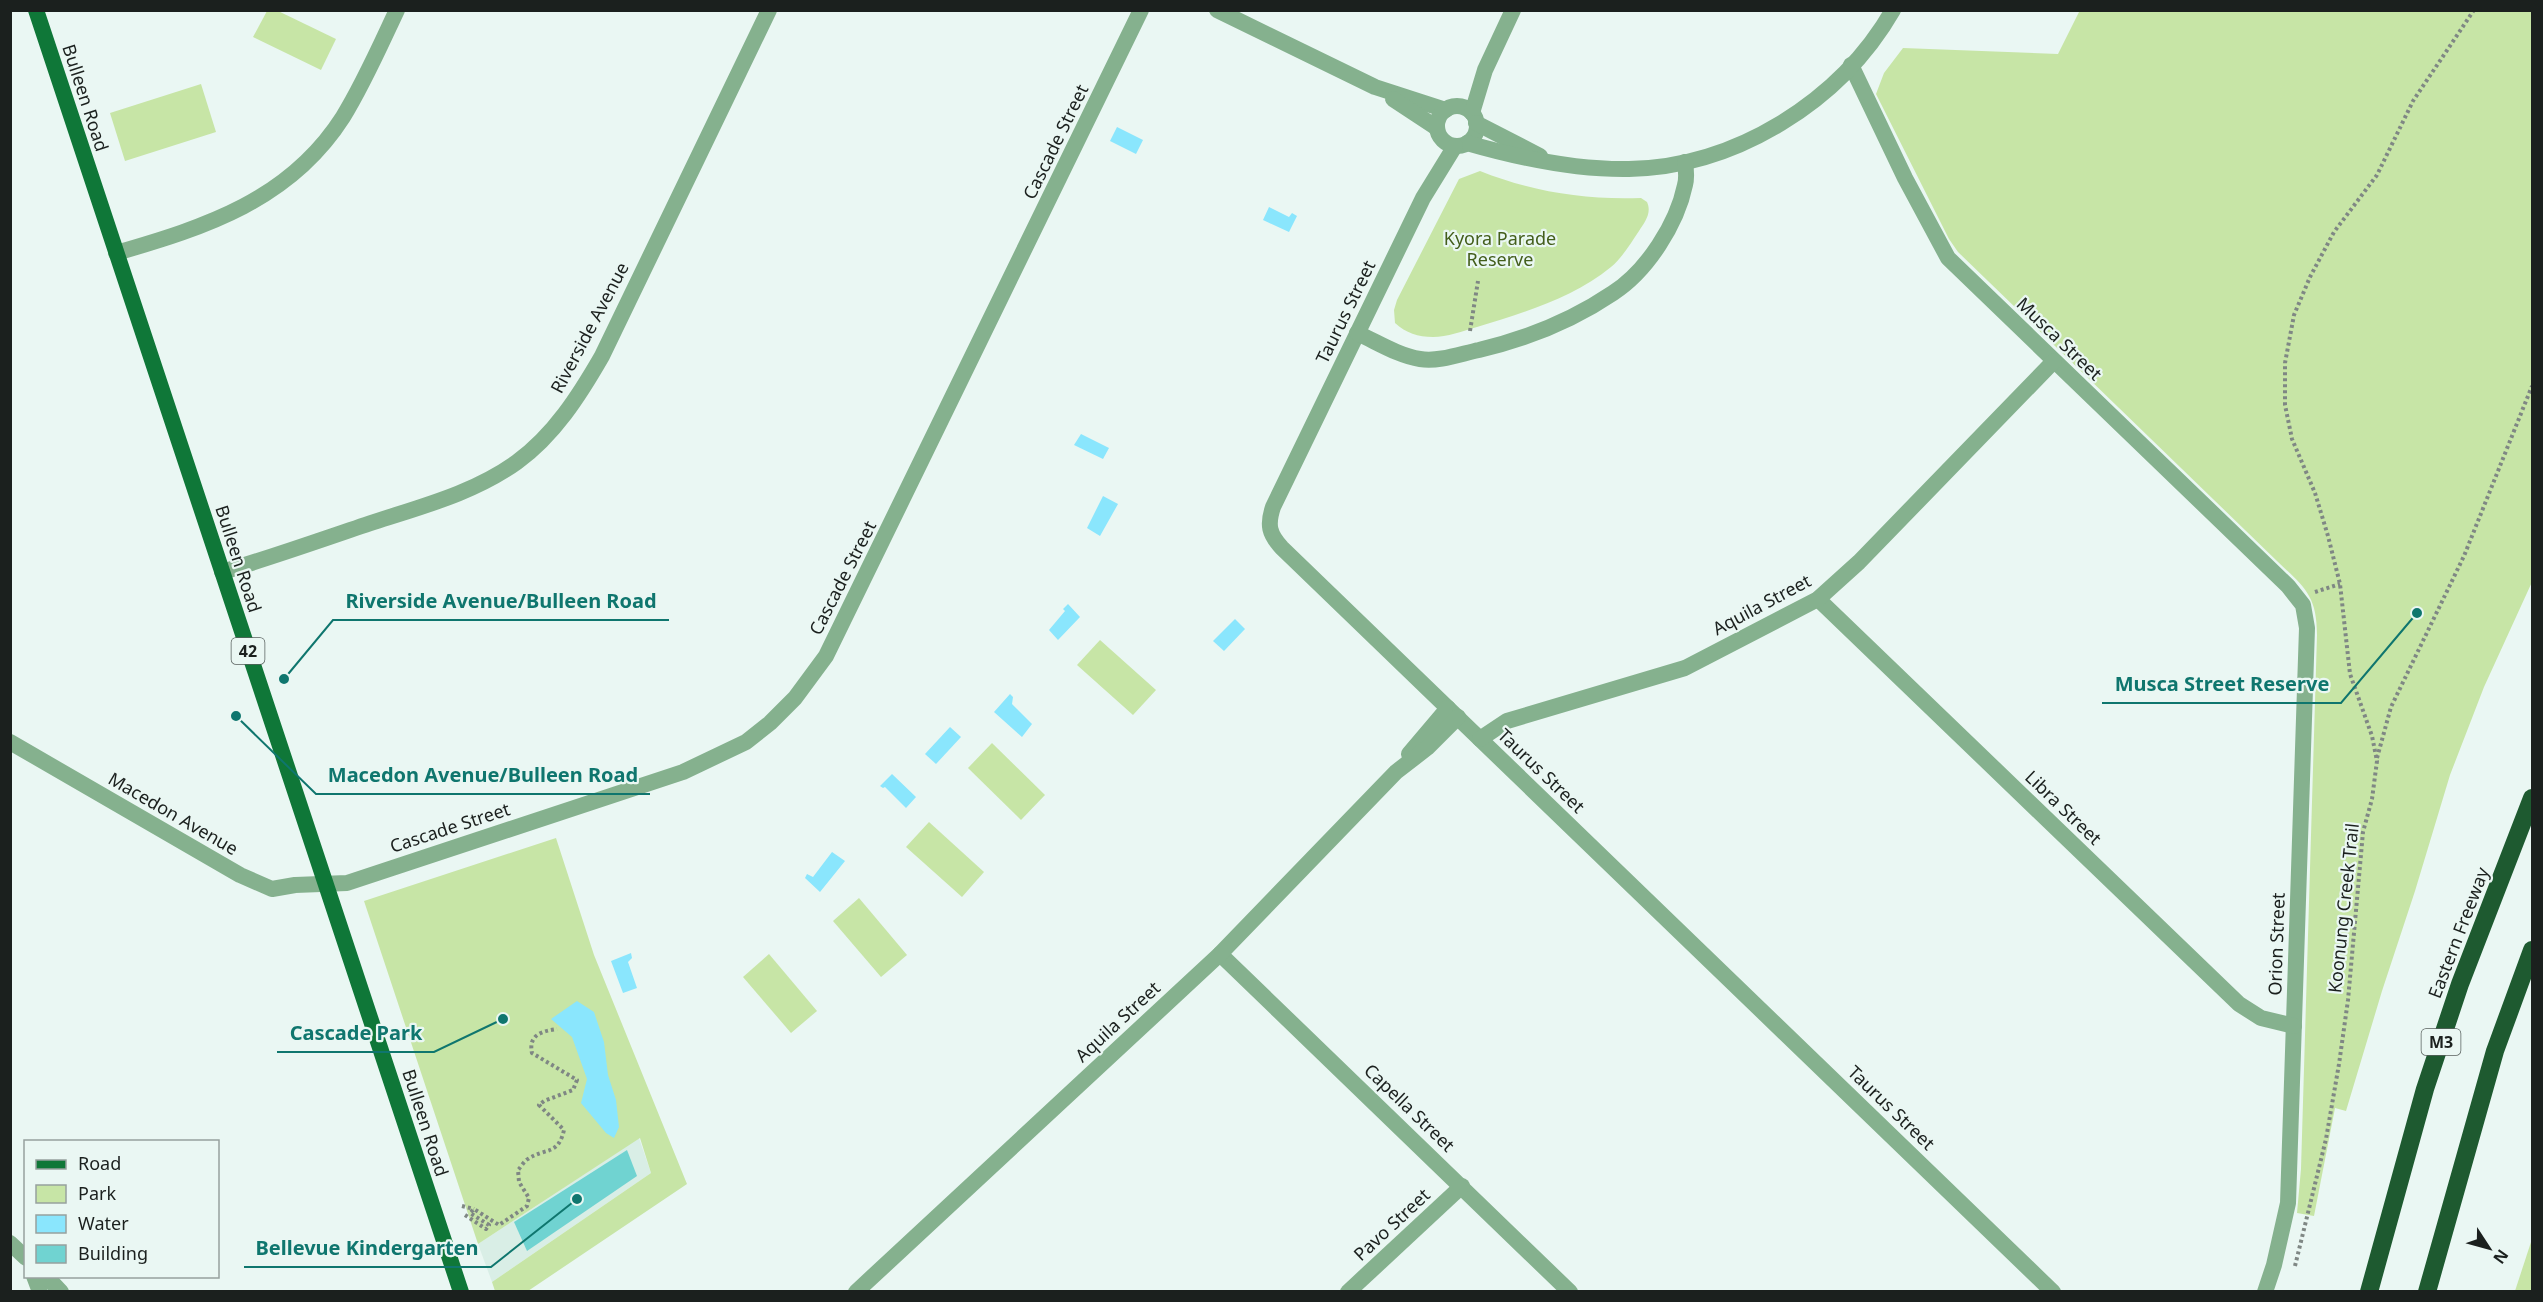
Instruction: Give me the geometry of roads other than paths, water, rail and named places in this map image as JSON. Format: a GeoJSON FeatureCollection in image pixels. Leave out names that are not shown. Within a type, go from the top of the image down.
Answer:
{"type":"FeatureCollection","features":[{"type":"Feature","properties":{"kind":"highway","name":"Eastern Freeway"},"geometry":{"type":"LineString","coordinates":[[2368,1292],[2425,1089],[2460,984],[2532,798]]}},
{"type":"Feature","properties":{"kind":"highway"},"geometry":{"type":"LineString","coordinates":[[2427,1292],[2495,1052],[2532,950]]}},
{"type":"Feature","properties":{"kind":"main road","name":"Bulleen Road"},"geometry":{"type":"LineString","coordinates":[[36,10],[460,1292]]}},
{"type":"Feature","properties":{"kind":"street"},"geometry":{"type":"LineString","coordinates":[[116,252],[215,221],[255,201],[299,169],[342,119],[397,10]]}},
{"type":"Feature","properties":{"kind":"street","name":"Riverside Avenue"},"geometry":{"type":"LineString","coordinates":[[222,572],[460,493],[516,462],[542,440],[582,392],[602,356],[769,10]]}},
{"type":"Feature","properties":{"kind":"street","name":"Cascade Street"},"geometry":{"type":"LineString","coordinates":[[325,883],[355,881],[683,772],[746,742],[770,723],[795,698],[826,656],[848,614],[1141,10]]}},
{"type":"Feature","properties":{"kind":"street"},"geometry":{"type":"LineString","coordinates":[[1217,10],[1375,87],[1450,139],[1517,158],[1629,169],[1685,162],[1724,150],[1778,125],[1805,108],[1851,65],[1875,38],[1893,10]]}},
{"type":"Feature","properties":{"kind":"street"},"geometry":{"type":"LineString","coordinates":[[1463,113],[1513,10]]}},
{"type":"Feature","properties":{"kind":"street","name":"Musca Street"},"geometry":{"type":"LineString","coordinates":[[1851,65],[1905,178],[1944,251],[1961,273],[2299,597]]}},
{"type":"Feature","properties":{"kind":"street"},"geometry":{"type":"LineString","coordinates":[[1375,87],[1463,113],[1551,161]]}},
{"type":"Feature","properties":{"kind":"street"},"geometry":{"type":"LineString","coordinates":[[1450,139],[1439,117],[1463,113]]}},
{"type":"Feature","properties":{"kind":"street"},"geometry":{"type":"LineString","coordinates":[[1450,139],[1474,135],[1463,113]]}},
{"type":"Feature","properties":{"kind":"street","name":"Taurus Street"},"geometry":{"type":"LineString","coordinates":[[1450,139],[1273,507],[1269,526],[1271,533],[1282,548],[2054,1292]]}},
{"type":"Feature","properties":{"kind":"street"},"geometry":{"type":"LineString","coordinates":[[1357,333],[1412,357],[1422,360],[1440,359],[1521,338],[1585,309],[1615,292],[1654,250],[1680,203],[1686,183],[1685,162]]}},
{"type":"Feature","properties":{"kind":"street","name":"Aquila Street"},"geometry":{"type":"LineString","coordinates":[[1480,739],[1497,725],[1508,721],[1685,668],[1818,599],[1859,562],[2054,361]]}},
{"type":"Feature","properties":{"kind":"street","name":"Orion Street"},"geometry":{"type":"LineString","coordinates":[[2265,1292],[2274,1265],[2288,1203],[2307,628],[2303,605],[2299,597]]}},
{"type":"Feature","properties":{"kind":"street","name":"Libra Street"},"geometry":{"type":"LineString","coordinates":[[1818,599],[2239,1004],[2262,1018],[2294,1026]]}},
{"type":"Feature","properties":{"kind":"street","name":"Aquila Street"},"geometry":{"type":"LineString","coordinates":[[856,1292],[1220,954],[1396,772],[1420,740],[1453,712]]}},
{"type":"Feature","properties":{"kind":"street","name":"Macedon Avenue"},"geometry":{"type":"LineString","coordinates":[[10,742],[256,884],[272,889],[325,883]]}},
{"type":"Feature","properties":{"kind":"street","name":"Capella Street"},"geometry":{"type":"LineString","coordinates":[[1220,954],[1570,1292]]}},
{"type":"Feature","properties":{"kind":"street","name":"Pavo Street"},"geometry":{"type":"LineString","coordinates":[[1348,1292],[1462,1186]]}},
{"type":"Feature","properties":{"kind":"street"},"geometry":{"type":"LineString","coordinates":[[10,1243],[24,1256]]}},
{"type":"Feature","properties":{"kind":"street"},"geometry":{"type":"LineString","coordinates":[[48,1278],[61,1292]]}},
{"type":"Feature","properties":{"kind":"water"},"geometry":{"type":"Polygon","coordinates":[[[1117,127],[1143,140],[1136,154],[1110,141],[1117,127]]]}},
{"type":"Feature","properties":{"kind":"water"},"geometry":{"type":"Polygon","coordinates":[[[1269,207],[1289,217],[1292,213],[1297,216],[1289,232],[1263,220],[1269,207]]]}},
{"type":"Feature","properties":{"kind":"water"},"geometry":{"type":"Polygon","coordinates":[[[1081,434],[1109,448],[1103,459],[1074,445],[1081,434]]]}},
{"type":"Feature","properties":{"kind":"water"},"geometry":{"type":"Polygon","coordinates":[[[1103,496],[1118,504],[1100,536],[1087,528],[1103,496]]]}},
{"type":"Feature","properties":{"kind":"water"},"geometry":{"type":"Polygon","coordinates":[[[1068,604],[1080,617],[1058,640],[1049,630],[1068,604]]]}},
{"type":"Feature","properties":{"kind":"water"},"geometry":{"type":"Polygon","coordinates":[[[1235,619],[1245,629],[1224,651],[1213,641],[1235,619]]]}},
{"type":"Feature","properties":{"kind":"water"},"geometry":{"type":"Polygon","coordinates":[[[1010,694],[1013,697],[1012,704],[1032,724],[1022,737],[994,712],[1010,694]]]}},
{"type":"Feature","properties":{"kind":"water"},"geometry":{"type":"Polygon","coordinates":[[[950,727],[961,737],[936,764],[925,754],[950,727]]]}},
{"type":"Feature","properties":{"kind":"water"},"geometry":{"type":"Polygon","coordinates":[[[892,774],[916,797],[906,808],[885,787],[880,786],[892,774]]]}},
{"type":"Feature","properties":{"kind":"water"},"geometry":{"type":"Polygon","coordinates":[[[832,852],[845,861],[820,892],[805,878],[807,874],[813,877],[832,852]]]}},
{"type":"Feature","properties":{"kind":"water"},"geometry":{"type":"Polygon","coordinates":[[[631,953],[632,958],[628,962],[637,988],[623,993],[611,961],[631,953]]]}},
{"type":"Feature","properties":{"kind":"water"},"geometry":{"type":"Polygon","coordinates":[[[577,1001],[594,1012],[604,1042],[619,1127],[614,1138],[606,1133],[581,1103],[587,1079],[572,1037],[551,1019],[577,1001]]]}},
{"type":"Feature","properties":{"kind":"place","name":"Musca Street Reserve"},"geometry":{"type":"Point","coordinates":[2417,613]}},
{"type":"Feature","properties":{"kind":"place","name":"Riverside Avenue/Bulleen Road"},"geometry":{"type":"Point","coordinates":[284,679]}},
{"type":"Feature","properties":{"kind":"place","name":"Macedon Avenue/Bulleen Road"},"geometry":{"type":"Point","coordinates":[236,716]}},
{"type":"Feature","properties":{"kind":"place","name":"Cascade Park"},"geometry":{"type":"Point","coordinates":[503,1019]}},
{"type":"Feature","properties":{"kind":"place","name":"Bellevue Kindergarten"},"geometry":{"type":"Point","coordinates":[577,1199]}},
{"type":"Feature","properties":{"kind":"park label","name":"Kyora Parade Reserve"},"geometry":{"type":"Point","coordinates":[1500,249]}}]}
